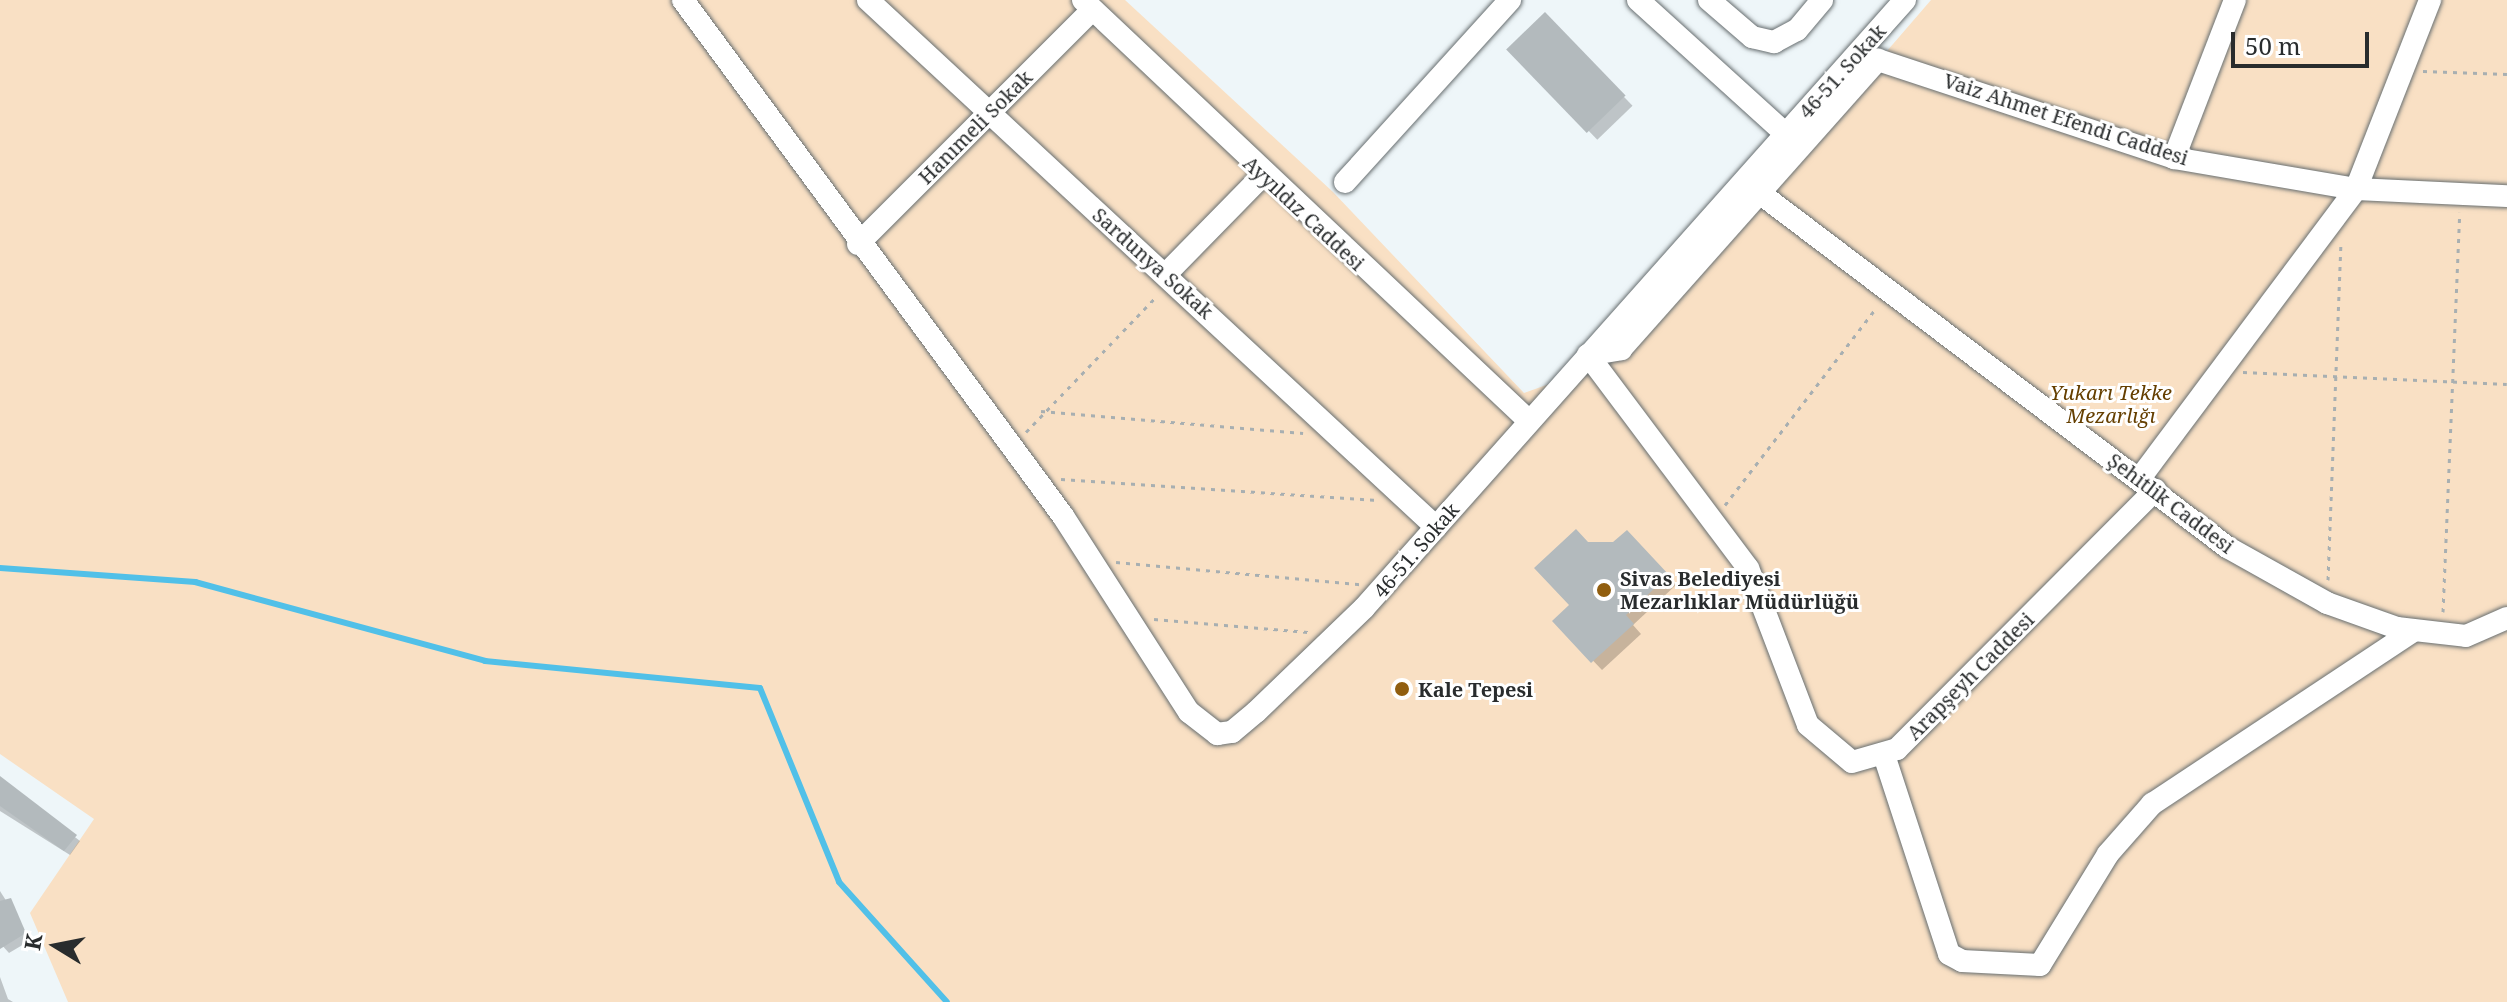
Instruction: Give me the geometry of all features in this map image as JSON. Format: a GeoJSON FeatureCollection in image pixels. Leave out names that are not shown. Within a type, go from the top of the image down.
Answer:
{"type":"FeatureCollection","features":[{"type":"Feature","properties":{"kind":"street"},"geometry":{"type":"LineString","coordinates":[[683,0],[858,244],[1029,471],[1130,617]]}},
{"type":"Feature","properties":{"kind":"street","name":"Sardunya Sokak"},"geometry":{"type":"LineString","coordinates":[[868,0],[1436,527]]}},
{"type":"Feature","properties":{"kind":"street"},"geometry":{"type":"LineString","coordinates":[[1345,182],[1510,0]]}},
{"type":"Feature","properties":{"kind":"street"},"geometry":{"type":"LineString","coordinates":[[1638,0],[1786,134]]}},
{"type":"Feature","properties":{"kind":"street"},"geometry":{"type":"LineString","coordinates":[[1709,0],[1752,37],[1774,42],[1797,30],[1822,0]]}},
{"type":"Feature","properties":{"kind":"street","name":"46-51. Sokak"},"geometry":{"type":"LineString","coordinates":[[1130,617],[1197,722],[1232,732],[1383,587],[1905,0]]}},
{"type":"Feature","properties":{"kind":"street"},"geometry":{"type":"LineString","coordinates":[[2174,158],[2235,0]]}},
{"type":"Feature","properties":{"kind":"street","name":"Arapşeyh Caddesi"},"geometry":{"type":"LineString","coordinates":[[1884,755],[2147,484],[2216,371],[2356,189],[2430,0]]}},
{"type":"Feature","properties":{"kind":"street","name":"Hanımeli Sokak"},"geometry":{"type":"LineString","coordinates":[[858,244],[988,114],[1088,5]]}},
{"type":"Feature","properties":{"kind":"street","name":"Ayyıldız Caddesi"},"geometry":{"type":"LineString","coordinates":[[1088,5],[1262,176],[1529,421]]}},
{"type":"Feature","properties":{"kind":"street","name":"Vaiz Ahmet Efendi Caddesi"},"geometry":{"type":"LineString","coordinates":[[1867,65],[1896,63],[2174,158],[2356,189],[2507,196]]}},
{"type":"Feature","properties":{"kind":"street","name":"46-51. Sokak"},"geometry":{"type":"LineString","coordinates":[[1588,355],[1621,349],[1867,65]]}},
{"type":"Feature","properties":{"kind":"street"},"geometry":{"type":"LineString","coordinates":[[1170,278],[1262,176]]}},
{"type":"Feature","properties":{"kind":"street","name":"Şehitlik Caddesi"},"geometry":{"type":"LineString","coordinates":[[1757,191],[2227,547],[2327,603],[2413,631],[2466,636],[2507,618]]}},
{"type":"Feature","properties":{"kind":"street"},"geometry":{"type":"LineString","coordinates":[[1588,355],[1755,581],[1808,725],[1837,756],[1861,762],[1884,755],[1949,954],[1962,961],[2040,965],[2108,854],[2152,804],[2413,631]]}},
{"type":"Feature","properties":{"kind":"path"},"geometry":{"type":"LineString","coordinates":[[2402,71],[2507,74]]}},
{"type":"Feature","properties":{"kind":"path"},"geometry":{"type":"LineString","coordinates":[[2442,636],[2461,196]]}},
{"type":"Feature","properties":{"kind":"path"},"geometry":{"type":"LineString","coordinates":[[2327,603],[2342,208]]}},
{"type":"Feature","properties":{"kind":"path"},"geometry":{"type":"LineString","coordinates":[[1170,278],[1026,429],[1029,471],[1410,502]]}},
{"type":"Feature","properties":{"kind":"path"},"geometry":{"type":"LineString","coordinates":[[1712,519],[1824,383],[1889,289]]}},
{"type":"Feature","properties":{"kind":"path"},"geometry":{"type":"LineString","coordinates":[[2216,371],[2507,384]]}},
{"type":"Feature","properties":{"kind":"path"},"geometry":{"type":"LineString","coordinates":[[1041,411],[1339,436]]}},
{"type":"Feature","properties":{"kind":"path"},"geometry":{"type":"LineString","coordinates":[[1092,560],[1383,587]]}},
{"type":"Feature","properties":{"kind":"path"},"geometry":{"type":"LineString","coordinates":[[1130,617],[1337,634]]}},
{"type":"Feature","properties":{"kind":"green space","name":"Yukarı Tekke Mezarlığı"},"geometry":{"type":"Polygon","coordinates":[[[0,0],[1125,0],[1333,192],[1524,393],[1622,358],[1931,0],[2507,0],[2507,1002],[68,1002],[30,913],[94,819],[0,754],[0,0]]]}},
{"type":"Feature","properties":{"kind":"building"},"geometry":{"type":"Polygon","coordinates":[[[1545,12],[1626,95],[1587,133],[1506,50],[1545,12]]]}},
{"type":"Feature","properties":{"kind":"building","name":"Sivas Belediyesi Mezarlıklar Müdürlüğü"},"geometry":{"type":"Polygon","coordinates":[[[1576,529],[1588,542],[1613,542],[1627,530],[1669,575],[1626,615],[1634,624],[1591,663],[1552,621],[1569,605],[1534,568],[1576,529]]]}},
{"type":"Feature","properties":{"kind":"building"},"geometry":{"type":"Polygon","coordinates":[[[0,776],[77,835],[64,851],[0,806],[0,776]]]}},
{"type":"Feature","properties":{"kind":"building"},"geometry":{"type":"Polygon","coordinates":[[[11,898],[26,933],[0,949],[0,901],[11,898]]]}},
{"type":"Feature","properties":{"kind":"waterway"},"geometry":{"type":"LineString","coordinates":[[0,568],[195,582],[485,661],[760,688],[839,882],[947,1002]]}},
{"type":"Feature","properties":{"kind":"place","name":"Sivas Belediyesi Mezarlıklar Müdürlüğü"},"geometry":{"type":"Point","coordinates":[1604,590]}},
{"type":"Feature","properties":{"kind":"place","name":"Kale Tepesi"},"geometry":{"type":"Point","coordinates":[1402,689]}}]}
